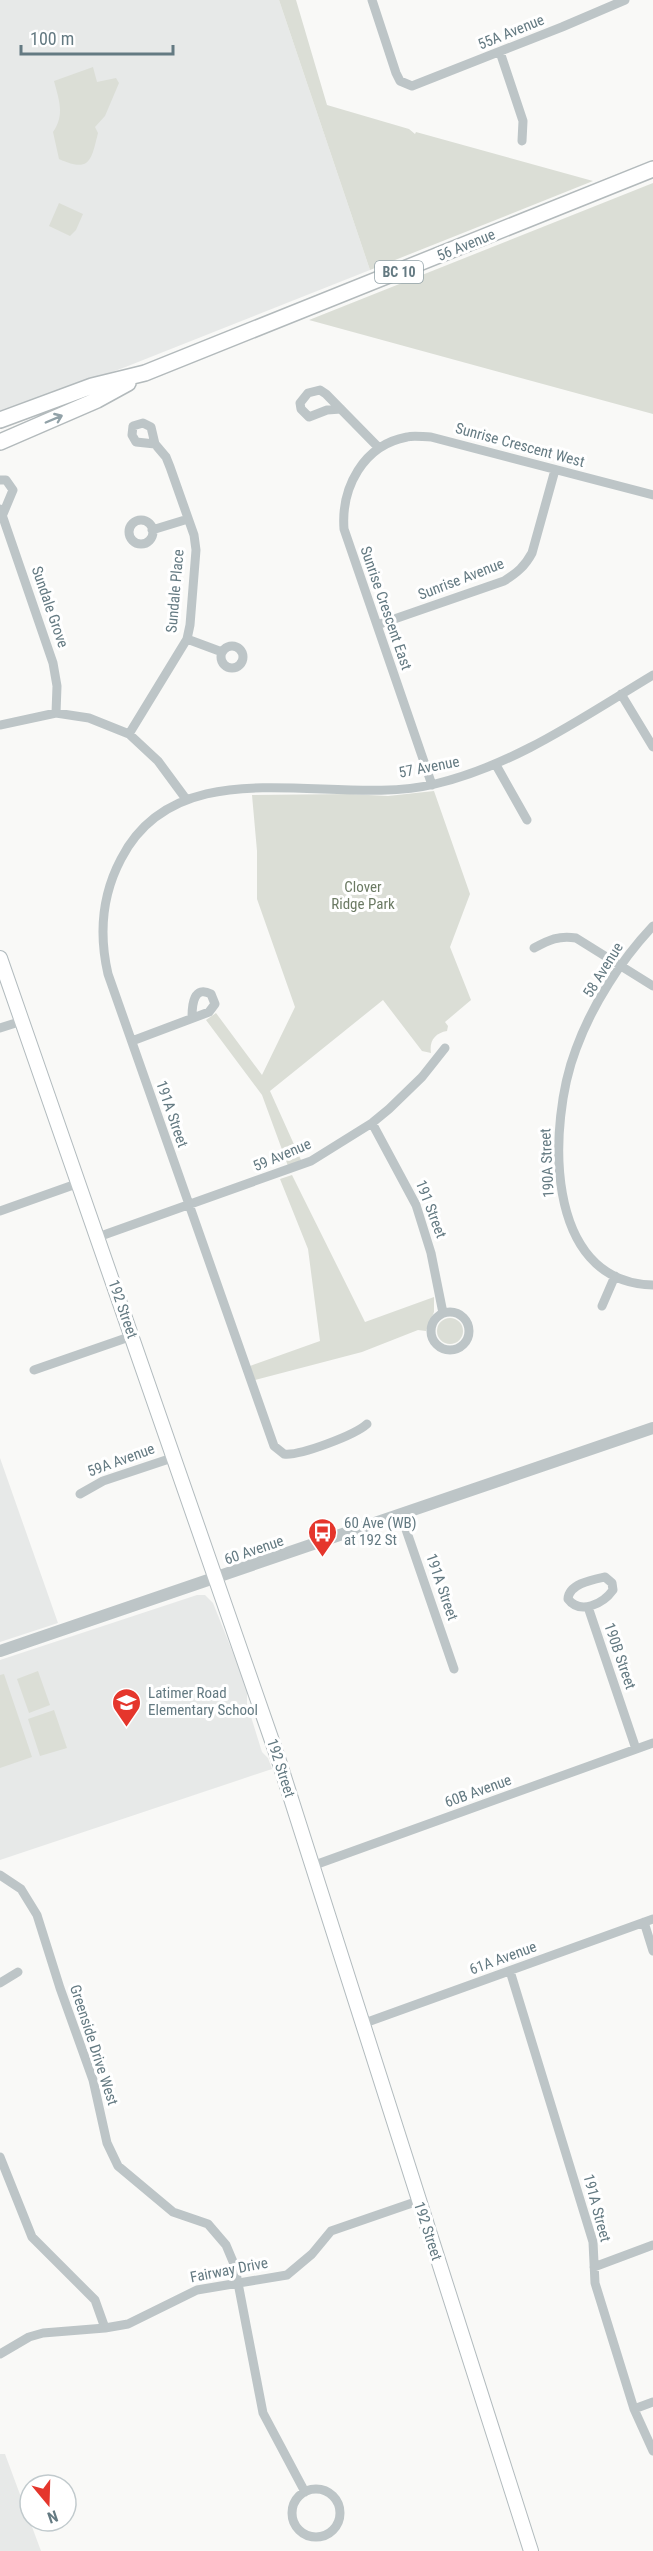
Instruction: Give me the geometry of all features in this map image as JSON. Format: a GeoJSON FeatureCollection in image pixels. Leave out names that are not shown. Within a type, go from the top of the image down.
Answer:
{"type":"FeatureCollection","features":[{"type":"Feature","properties":{"kind":"highway","name":"56 Avenue"},"geometry":{"type":"LineString","coordinates":[[0,442],[98,400],[145,373],[653,169]]}},
{"type":"Feature","properties":{"kind":"highway","name":"56 Avenue"},"geometry":{"type":"LineString","coordinates":[[0,420],[92,386],[145,373]]}},
{"type":"Feature","properties":{"kind":"main road","name":"192 Street"},"geometry":{"type":"LineString","coordinates":[[0,958],[279,1759],[531,2551]]}},
{"type":"Feature","properties":{"kind":"street","name":"55A Avenue"},"geometry":{"type":"LineString","coordinates":[[372,0],[396,73],[406,85],[420,84],[625,0]]}},
{"type":"Feature","properties":{"kind":"street"},"geometry":{"type":"LineString","coordinates":[[500,52],[523,121],[522,141]]}},
{"type":"Feature","properties":{"kind":"street"},"geometry":{"type":"LineString","coordinates":[[341,409],[379,448]]}},
{"type":"Feature","properties":{"kind":"street","name":"Sunrise Crescent West"},"geometry":{"type":"LineString","coordinates":[[379,448],[407,436],[431,437],[653,495]]}},
{"type":"Feature","properties":{"kind":"street","name":"Sundale Place"},"geometry":{"type":"LineString","coordinates":[[129,734],[187,639],[192,611],[196,550],[188,519],[166,457],[155,444]]}},
{"type":"Feature","properties":{"kind":"street","name":"Sunrise Crescent East"},"geometry":{"type":"LineString","coordinates":[[379,448],[361,465],[349,485],[343,515],[347,543],[432,785]]}},
{"type":"Feature","properties":{"kind":"street","name":"Sunrise Avenue"},"geometry":{"type":"LineString","coordinates":[[377,625],[504,581],[517,574],[532,553],[555,470]]}},
{"type":"Feature","properties":{"kind":"street","name":"Sundale Grove"},"geometry":{"type":"LineString","coordinates":[[0,480],[6,480],[13,489],[2,511],[53,663],[57,686],[56,713]]}},
{"type":"Feature","properties":{"kind":"street"},"geometry":{"type":"LineString","coordinates":[[152,530],[188,519]]}},
{"type":"Feature","properties":{"kind":"street"},"geometry":{"type":"LineString","coordinates":[[187,639],[222,652]]}},
{"type":"Feature","properties":{"kind":"street","name":"57 Avenue"},"geometry":{"type":"LineString","coordinates":[[186,800],[224,790],[404,789],[432,785],[496,765],[530,748],[653,675]]}},
{"type":"Feature","properties":{"kind":"street"},"geometry":{"type":"LineString","coordinates":[[621,694],[653,747]]}},
{"type":"Feature","properties":{"kind":"street"},"geometry":{"type":"LineString","coordinates":[[0,725],[56,713],[89,718],[129,734],[158,761],[186,800]]}},
{"type":"Feature","properties":{"kind":"street"},"geometry":{"type":"LineString","coordinates":[[496,765],[527,820]]}},
{"type":"Feature","properties":{"kind":"street","name":"191A Street"},"geometry":{"type":"LineString","coordinates":[[186,800],[160,815],[144,828],[132,841],[116,868],[107,894],[103,924],[105,963],[188,1206],[274,1446],[284,1454],[295,1454],[356,1432],[367,1424]]}},
{"type":"Feature","properties":{"kind":"street","name":"58 Avenue"},"geometry":{"type":"LineString","coordinates":[[582,1033],[621,966],[653,926]]}},
{"type":"Feature","properties":{"kind":"street"},"geometry":{"type":"LineString","coordinates":[[534,948],[552,938],[565,936],[576,938],[653,986]]}},
{"type":"Feature","properties":{"kind":"street"},"geometry":{"type":"LineString","coordinates":[[132,1041],[184,1023],[192,1017]]}},
{"type":"Feature","properties":{"kind":"street"},"geometry":{"type":"LineString","coordinates":[[0,1028],[22,1021]]}},
{"type":"Feature","properties":{"kind":"street","name":"190A Street"},"geometry":{"type":"LineString","coordinates":[[582,1033],[563,1099],[559,1136],[561,1186],[570,1224],[580,1244],[589,1256],[615,1276]]}},
{"type":"Feature","properties":{"kind":"street","name":"59 Avenue"},"geometry":{"type":"LineString","coordinates":[[98,1237],[311,1161],[372,1124],[405,1095],[445,1048]]}},
{"type":"Feature","properties":{"kind":"street","name":"191 Street"},"geometry":{"type":"LineString","coordinates":[[372,1124],[416,1205],[433,1262],[443,1313]]}},
{"type":"Feature","properties":{"kind":"street"},"geometry":{"type":"LineString","coordinates":[[0,1211],[79,1184]]}},
{"type":"Feature","properties":{"kind":"street"},"geometry":{"type":"LineString","coordinates":[[602,1306],[615,1276],[629,1282],[653,1285]]}},
{"type":"Feature","properties":{"kind":"street"},"geometry":{"type":"LineString","coordinates":[[454,1312],[467,1323],[469,1336],[462,1347],[456,1350],[449,1351],[437,1346],[430,1335],[432,1323],[443,1313],[454,1312]]}},
{"type":"Feature","properties":{"kind":"street"},"geometry":{"type":"LineString","coordinates":[[34,1370],[132,1336]]}},
{"type":"Feature","properties":{"kind":"street","name":"60 Avenue"},"geometry":{"type":"LineString","coordinates":[[0,1651],[217,1579],[653,1428]]}},
{"type":"Feature","properties":{"kind":"street","name":"59A Avenue"},"geometry":{"type":"LineString","coordinates":[[80,1494],[103,1481],[174,1457]]}},
{"type":"Feature","properties":{"kind":"street","name":"191A Street"},"geometry":{"type":"LineString","coordinates":[[401,1515],[454,1670]]}},
{"type":"Feature","properties":{"kind":"street"},"geometry":{"type":"LineString","coordinates":[[605,1577],[612,1582],[613,1590],[609,1597],[588,1607],[573,1606],[568,1599],[568,1593],[573,1587],[605,1577]]}},
{"type":"Feature","properties":{"kind":"street","name":"190B Street"},"geometry":{"type":"LineString","coordinates":[[588,1607],[636,1749]]}},
{"type":"Feature","properties":{"kind":"street","name":"60B Avenue"},"geometry":{"type":"LineString","coordinates":[[312,1866],[653,1743]]}},
{"type":"Feature","properties":{"kind":"street","name":"Greenside Drive West"},"geometry":{"type":"LineString","coordinates":[[0,1875],[21,1889],[37,1915],[60,1989],[93,2080],[110,2153],[118,2166],[173,2212],[208,2224],[226,2245],[234,2264],[263,2413],[305,2492]]}},
{"type":"Feature","properties":{"kind":"street"},"geometry":{"type":"LineString","coordinates":[[648,1920],[653,1951]]}},
{"type":"Feature","properties":{"kind":"street","name":"61A Avenue"},"geometry":{"type":"LineString","coordinates":[[362,2024],[648,1920]]}},
{"type":"Feature","properties":{"kind":"street","name":"191A Street"},"geometry":{"type":"LineString","coordinates":[[510,1971],[593,2242],[595,2283],[634,2409],[653,2451]]}},
{"type":"Feature","properties":{"kind":"street"},"geometry":{"type":"LineString","coordinates":[[0,1983],[18,1972]]}},
{"type":"Feature","properties":{"kind":"street"},"geometry":{"type":"LineString","coordinates":[[0,2157],[32,2237],[95,2300],[105,2328]]}},
{"type":"Feature","properties":{"kind":"street","name":"Fairway Drive"},"geometry":{"type":"LineString","coordinates":[[0,2354],[29,2337],[43,2333],[105,2328],[141,2319],[186,2294],[287,2275],[312,2254],[331,2231],[418,2201]]}},
{"type":"Feature","properties":{"kind":"street"},"geometry":{"type":"LineString","coordinates":[[594,2267],[653,2245]]}},
{"type":"Feature","properties":{"kind":"street"},"geometry":{"type":"LineString","coordinates":[[634,2409],[653,2402]]}},
{"type":"Feature","properties":{"kind":"street"},"geometry":{"type":"LineString","coordinates":[[312,2489],[328,2492],[338,2504],[339,2520],[330,2532],[315,2537],[300,2531],[295,2525],[292,2518],[294,2503],[305,2492],[312,2489]]}},
{"type":"Feature","properties":{"kind":"shaded area"},"geometry":{"type":"Polygon","coordinates":[[[0,0],[279,0],[370,270],[0,414],[0,0]]]}},
{"type":"Feature","properties":{"kind":"shaded area"},"geometry":{"type":"Polygon","coordinates":[[[0,1458],[58,1623],[0,1642],[0,1458]]]}},
{"type":"Feature","properties":{"kind":"shaded area","name":"Latimer Road Elementary School"},"geometry":{"type":"Polygon","coordinates":[[[197,1595],[205,1595],[213,1603],[247,1688],[247,1704],[262,1752],[268,1758],[272,1769],[0,1860],[0,1660],[197,1595]]]}},
{"type":"Feature","properties":{"kind":"shaded area"},"geometry":{"type":"Polygon","coordinates":[[[0,2454],[5,2454],[18,2489],[18,2533],[34,2533],[41,2551],[0,2551],[0,2454]]]}},
{"type":"Feature","properties":{"kind":"green space"},"geometry":{"type":"Polygon","coordinates":[[[279,0],[296,0],[327,105],[409,129],[415,134],[416,132],[593,181],[370,270],[279,0]]]}},
{"type":"Feature","properties":{"kind":"green space"},"geometry":{"type":"Polygon","coordinates":[[[93,67],[97,82],[116,78],[119,83],[105,116],[95,127],[98,133],[91,157],[88,162],[77,165],[59,159],[53,132],[60,113],[54,81],[93,67]]]}},
{"type":"Feature","properties":{"kind":"green space"},"geometry":{"type":"Polygon","coordinates":[[[653,183],[653,414],[309,320],[653,183]]]}},
{"type":"Feature","properties":{"kind":"green space"},"geometry":{"type":"Polygon","coordinates":[[[59,203],[83,214],[76,230],[70,236],[49,226],[59,203]]]}},
{"type":"Feature","properties":{"kind":"green space","name":"Clover Ridge Park"},"geometry":{"type":"Polygon","coordinates":[[[434,791],[470,894],[450,947],[471,1000],[445,1022],[448,1026],[447,1031],[434,1038],[431,1053],[422,1051],[383,1000],[270,1091],[301,1160],[288,1166],[262,1095],[206,1020],[216,1013],[262,1075],[295,1007],[257,899],[257,851],[252,795],[388,796],[434,791]]]}},
{"type":"Feature","properties":{"kind":"green space"},"geometry":{"type":"Polygon","coordinates":[[[292,1175],[365,1322],[434,1297],[434,1312],[426,1331],[418,1330],[362,1352],[255,1380],[250,1366],[320,1341],[308,1249],[280,1179],[292,1175]]]}},
{"type":"Feature","properties":{"kind":"green space"},"geometry":{"type":"Polygon","coordinates":[[[450,1318],[459,1322],[463,1331],[459,1340],[450,1344],[441,1340],[437,1331],[441,1322],[450,1318]]]}},
{"type":"Feature","properties":{"kind":"green space"},"geometry":{"type":"Polygon","coordinates":[[[38,1671],[50,1705],[29,1713],[17,1679],[38,1671]]]}},
{"type":"Feature","properties":{"kind":"green space"},"geometry":{"type":"Polygon","coordinates":[[[4,1674],[32,1757],[0,1768],[0,1675],[4,1674]]]}},
{"type":"Feature","properties":{"kind":"green space"},"geometry":{"type":"Polygon","coordinates":[[[54,1710],[67,1748],[40,1756],[28,1719],[54,1710]]]}},
{"type":"Feature","properties":{"kind":"place","name":"60 Ave (WB) at 192 St"},"geometry":{"type":"Point","coordinates":[323,1558]}},
{"type":"Feature","properties":{"kind":"place","name":"Latimer Road Elementary School"},"geometry":{"type":"Point","coordinates":[127,1728]}}]}
